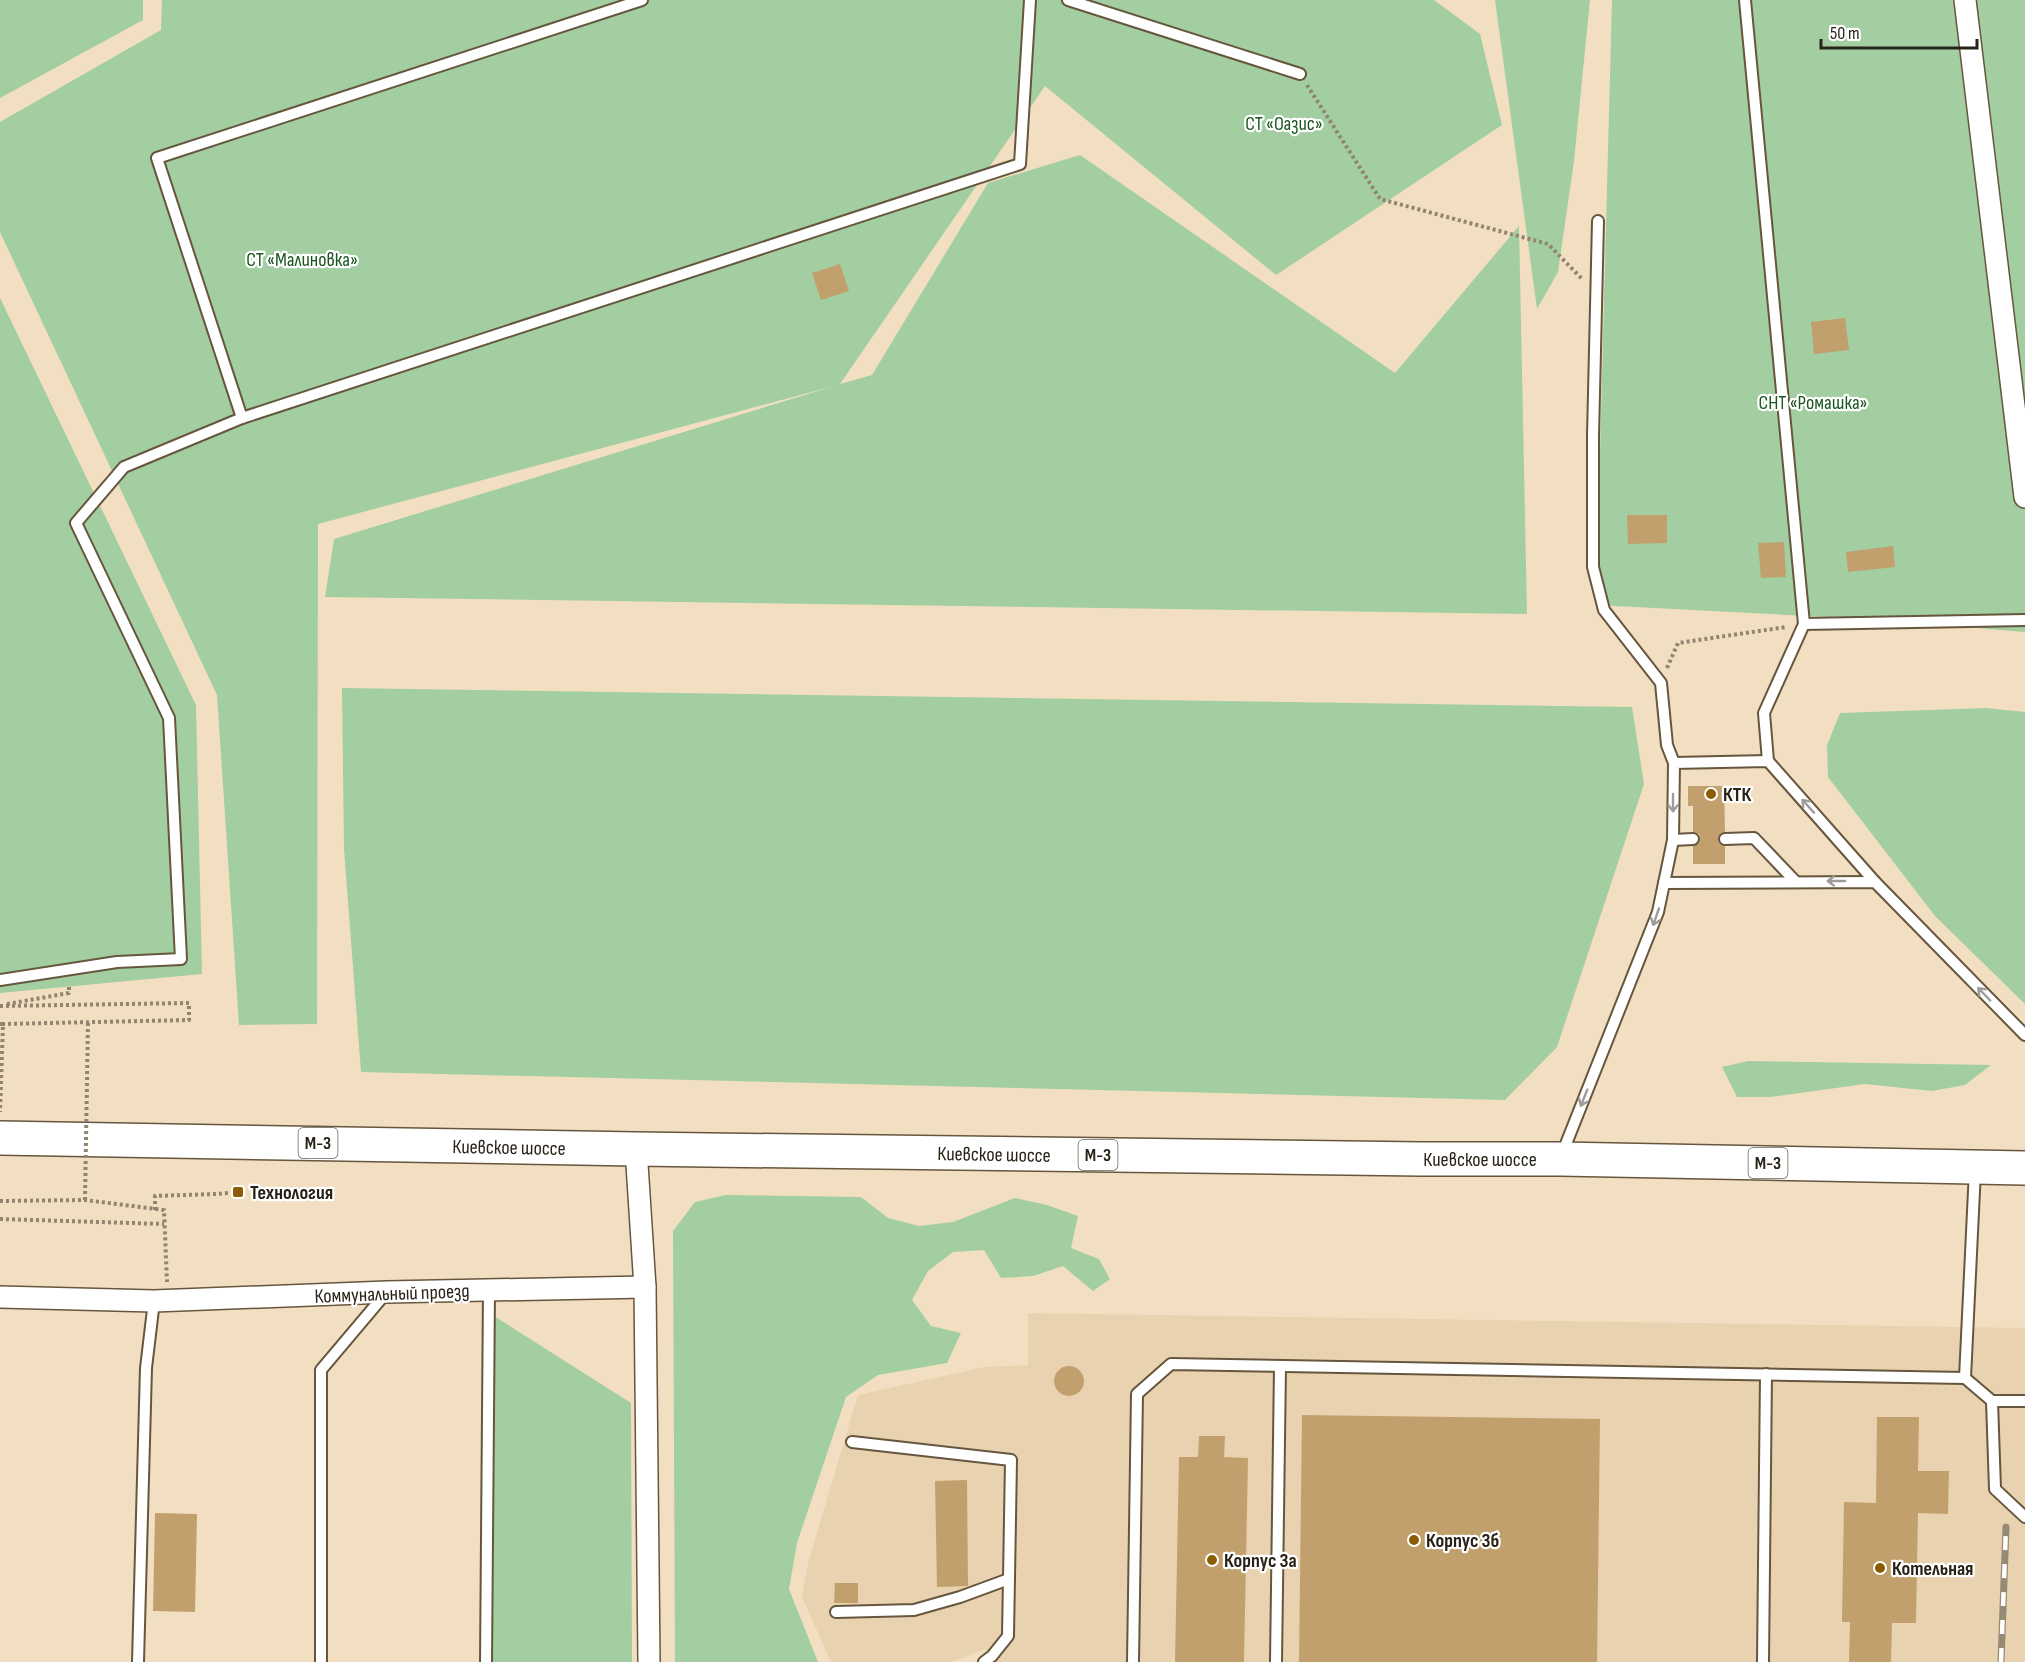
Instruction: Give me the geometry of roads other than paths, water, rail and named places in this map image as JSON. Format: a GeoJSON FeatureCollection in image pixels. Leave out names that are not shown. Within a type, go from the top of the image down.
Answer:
{"type":"FeatureCollection","features":[{"type":"Feature","properties":{"kind":"highway","name":"Киевское шоссе"},"geometry":{"type":"LineString","coordinates":[[0,1138],[1421,1160],[1560,1159],[2025,1168]]}},
{"type":"Feature","properties":{"kind":"street"},"geometry":{"type":"LineString","coordinates":[[1965,0],[2025,497]]}},
{"type":"Feature","properties":{"kind":"street"},"geometry":{"type":"LineString","coordinates":[[636,1149],[645,1287],[649,1662]]}},
{"type":"Feature","properties":{"kind":"street","name":"Коммунальный проезд"},"geometry":{"type":"LineString","coordinates":[[0,1296],[160,1301],[387,1292],[645,1287]]}},
{"type":"Feature","properties":{"kind":"lane"},"geometry":{"type":"LineString","coordinates":[[242,418],[157,158],[642,0]]}},
{"type":"Feature","properties":{"kind":"lane"},"geometry":{"type":"LineString","coordinates":[[0,980],[117,962],[181,959],[169,718],[76,523],[124,467],[242,418],[1020,164],[1030,0]]}},
{"type":"Feature","properties":{"kind":"lane"},"geometry":{"type":"LineString","coordinates":[[1068,0],[1300,74]]}},
{"type":"Feature","properties":{"kind":"lane"},"geometry":{"type":"LineString","coordinates":[[1745,0],[1804,624],[1764,713],[1768,762],[1875,882],[2025,1035]]}},
{"type":"Feature","properties":{"kind":"lane"},"geometry":{"type":"LineString","coordinates":[[1560,1159],[1658,912],[1673,840],[1674,763],[1667,745],[1661,683],[1604,610],[1593,567],[1598,220]]}},
{"type":"Feature","properties":{"kind":"lane"},"geometry":{"type":"LineString","coordinates":[[1804,624],[2025,620]]}},
{"type":"Feature","properties":{"kind":"lane"},"geometry":{"type":"LineString","coordinates":[[1674,763],[1768,762]]}},
{"type":"Feature","properties":{"kind":"lane"},"geometry":{"type":"LineString","coordinates":[[1725,839],[1754,838],[1795,881]]}},
{"type":"Feature","properties":{"kind":"lane"},"geometry":{"type":"LineString","coordinates":[[1673,840],[1693,839]]}},
{"type":"Feature","properties":{"kind":"lane"},"geometry":{"type":"LineString","coordinates":[[1664,882],[1875,882]]}},
{"type":"Feature","properties":{"kind":"lane"},"geometry":{"type":"LineString","coordinates":[[1965,1378],[1976,1167]]}},
{"type":"Feature","properties":{"kind":"lane"},"geometry":{"type":"LineString","coordinates":[[486,1662],[489,1290]]}},
{"type":"Feature","properties":{"kind":"lane"},"geometry":{"type":"LineString","coordinates":[[321,1662],[321,1370],[387,1292]]}},
{"type":"Feature","properties":{"kind":"lane"},"geometry":{"type":"LineString","coordinates":[[138,1662],[146,1368],[160,1301]]}},
{"type":"Feature","properties":{"kind":"lane"},"geometry":{"type":"LineString","coordinates":[[1133,1662],[1137,1394],[1171,1364],[1965,1378],[1992,1401],[2025,1401]]}},
{"type":"Feature","properties":{"kind":"lane"},"geometry":{"type":"LineString","coordinates":[[1276,1662],[1280,1366]]}},
{"type":"Feature","properties":{"kind":"lane"},"geometry":{"type":"LineString","coordinates":[[1763,1662],[1766,1374]]}},
{"type":"Feature","properties":{"kind":"lane"},"geometry":{"type":"LineString","coordinates":[[1992,1401],[1995,1490],[2025,1517]]}},
{"type":"Feature","properties":{"kind":"lane"},"geometry":{"type":"LineString","coordinates":[[852,1442],[1011,1460],[1008,1636],[992,1656],[984,1662]]}},
{"type":"Feature","properties":{"kind":"lane"},"geometry":{"type":"LineString","coordinates":[[836,1612],[914,1610],[960,1597],[1009,1579]]}},
{"type":"Feature","properties":{"kind":"railway"},"geometry":{"type":"LineString","coordinates":[[2001,1662],[2006,1527]]}},
{"type":"Feature","properties":{"kind":"place","name":"КТК"},"geometry":{"type":"Point","coordinates":[1711,794]}},
{"type":"Feature","properties":{"kind":"place","name":"Технология"},"geometry":{"type":"Point","coordinates":[238,1192]}},
{"type":"Feature","properties":{"kind":"place","name":"Корпус 3б"},"geometry":{"type":"Point","coordinates":[1414,1540]}},
{"type":"Feature","properties":{"kind":"place","name":"Корпус 3a"},"geometry":{"type":"Point","coordinates":[1212,1560]}},
{"type":"Feature","properties":{"kind":"place","name":"Котельная"},"geometry":{"type":"Point","coordinates":[1880,1568]}},
{"type":"Feature","properties":{"kind":"park label","name":"СТ «Оазис»"},"geometry":{"type":"Point","coordinates":[1284,123]}},
{"type":"Feature","properties":{"kind":"park label","name":"СТ «Малиновка»"},"geometry":{"type":"Point","coordinates":[302,259]}},
{"type":"Feature","properties":{"kind":"park label","name":"СНТ «Ромашка»"},"geometry":{"type":"Point","coordinates":[1813,402]}}]}
